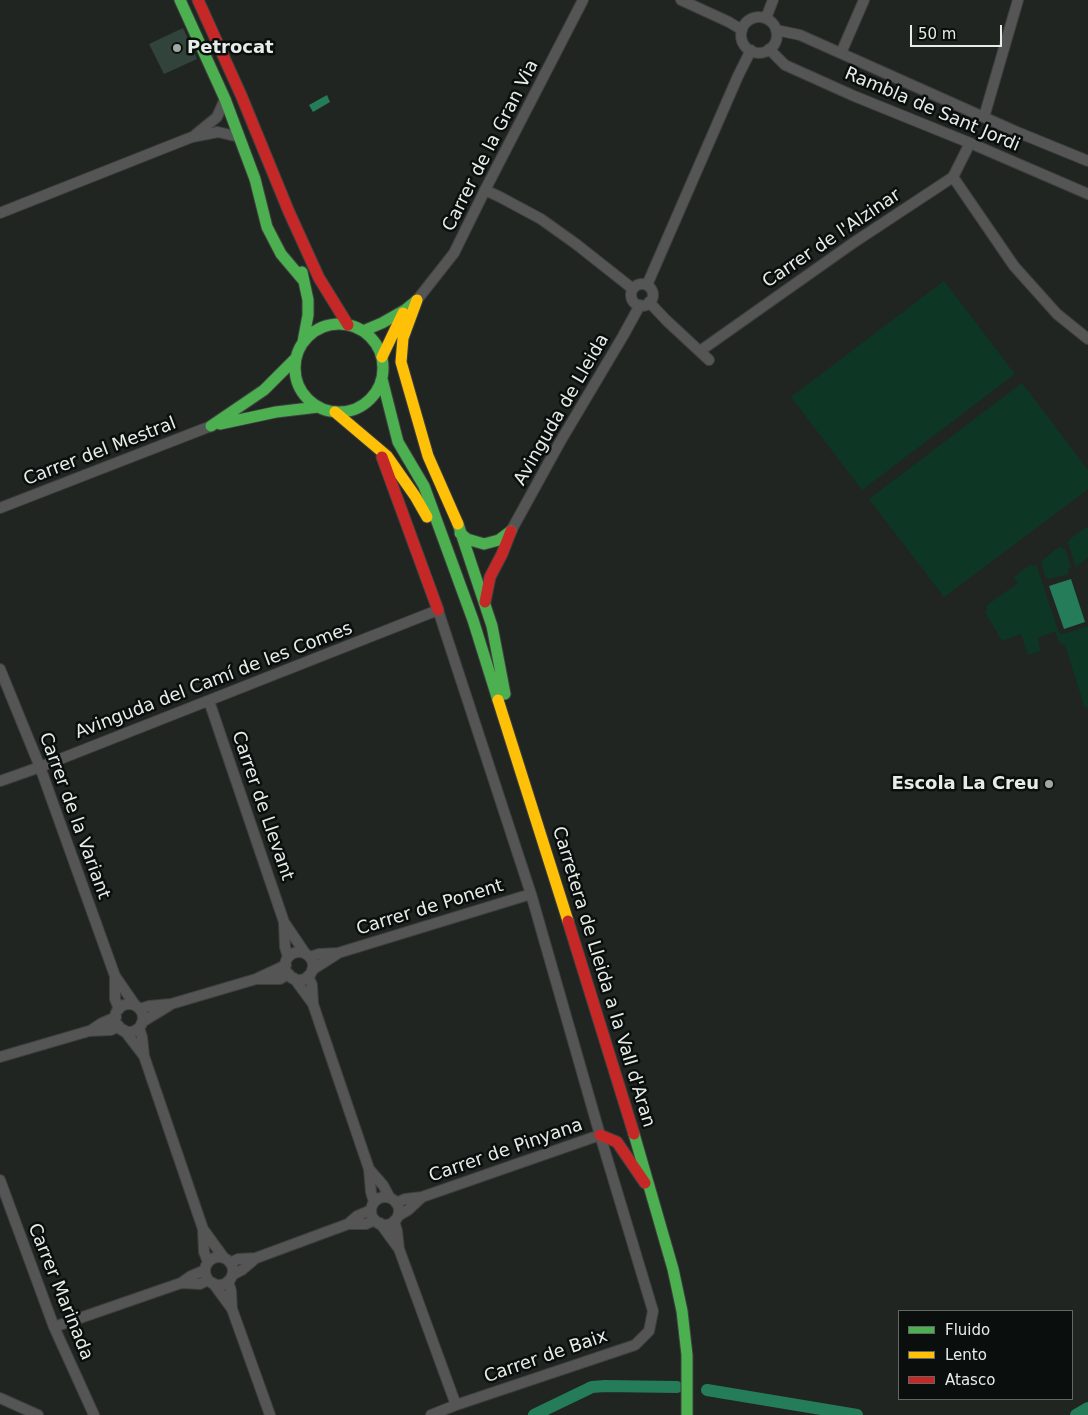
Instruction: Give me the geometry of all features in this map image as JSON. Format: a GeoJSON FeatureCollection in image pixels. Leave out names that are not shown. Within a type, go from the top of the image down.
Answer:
{"type":"FeatureCollection","features":[{"type":"Feature","properties":{"kind":"main road"},"geometry":{"type":"LineString","coordinates":[[198,0],[241,95],[319,278],[348,325]]}},
{"type":"Feature","properties":{"kind":"main road"},"geometry":{"type":"LineString","coordinates":[[180,2],[225,99],[254,179],[267,227],[281,254],[303,280]]}},
{"type":"Feature","properties":{"kind":"main road"},"geometry":{"type":"LineString","coordinates":[[290,212],[308,300],[308,315],[303,342],[296,358],[295,372],[298,386],[306,398],[318,407],[335,412],[348,412],[365,404],[374,396],[382,379],[384,368],[382,357],[375,342],[363,331],[348,325],[335,324],[323,327],[312,333],[303,342]]}},
{"type":"Feature","properties":{"kind":"main road"},"geometry":{"type":"LineString","coordinates":[[363,331],[405,310],[417,300]]}},
{"type":"Feature","properties":{"kind":"main road"},"geometry":{"type":"LineString","coordinates":[[417,300],[403,338],[401,362],[428,456],[463,536],[492,626],[517,760]]}},
{"type":"Feature","properties":{"kind":"main road"},"geometry":{"type":"LineString","coordinates":[[382,357],[405,310]]}},
{"type":"Feature","properties":{"kind":"main road"},"geometry":{"type":"LineString","coordinates":[[211,426],[264,390],[296,358]]}},
{"type":"Feature","properties":{"kind":"main road"},"geometry":{"type":"LineString","coordinates":[[382,379],[398,442],[424,486],[450,556]]}},
{"type":"Feature","properties":{"kind":"main road"},"geometry":{"type":"LineString","coordinates":[[211,426],[276,412],[318,407]]}},
{"type":"Feature","properties":{"kind":"main road"},"geometry":{"type":"LineString","coordinates":[[335,412],[379,449],[394,465],[415,496],[450,556]]}},
{"type":"Feature","properties":{"kind":"main road"},"geometry":{"type":"LineString","coordinates":[[379,449],[438,610]]}},
{"type":"Feature","properties":{"kind":"main road"},"geometry":{"type":"LineString","coordinates":[[424,486],[431,493],[447,519],[463,536],[479,544],[489,544],[499,540],[511,531]]}},
{"type":"Feature","properties":{"kind":"main road"},"geometry":{"type":"LineString","coordinates":[[485,603],[490,577],[511,531]]}},
{"type":"Feature","properties":{"kind":"main road","name":"Carretera de Lleida a la Vall d'Aran"},"geometry":{"type":"LineString","coordinates":[[450,556],[473,620],[622,1091],[673,1269],[682,1311],[687,1355],[687,1415]]}},
{"type":"Feature","properties":{"kind":"main road"},"geometry":{"type":"LineString","coordinates":[[600,1135],[617,1142],[651,1191]]}},
{"type":"Feature","properties":{"kind":"street","name":"Carrer de la Gran Via"},"geometry":{"type":"LineString","coordinates":[[417,300],[454,253],[584,0]]}},
{"type":"Feature","properties":{"kind":"street"},"geometry":{"type":"LineString","coordinates":[[680,0],[729,22],[742,30]]}},
{"type":"Feature","properties":{"kind":"street"},"geometry":{"type":"LineString","coordinates":[[766,18],[773,0]]}},
{"type":"Feature","properties":{"kind":"street"},"geometry":{"type":"LineString","coordinates":[[841,53],[864,0]]}},
{"type":"Feature","properties":{"kind":"street"},"geometry":{"type":"LineString","coordinates":[[984,118],[1018,0]]}},
{"type":"Feature","properties":{"kind":"street"},"geometry":{"type":"LineString","coordinates":[[754,18],[766,18],[774,25],[776,40],[769,49],[760,52],[751,50],[743,42],[742,30],[744,24],[754,18]]}},
{"type":"Feature","properties":{"kind":"street","name":"Rambla de Sant Jordi"},"geometry":{"type":"LineString","coordinates":[[776,30],[800,35],[984,118],[1088,161]]}},
{"type":"Feature","properties":{"kind":"street","name":"Rambla de Sant Jordi"},"geometry":{"type":"LineString","coordinates":[[769,49],[785,65],[1088,194]]}},
{"type":"Feature","properties":{"kind":"street"},"geometry":{"type":"LineString","coordinates":[[647,285],[751,50]]}},
{"type":"Feature","properties":{"kind":"street"},"geometry":{"type":"LineString","coordinates":[[192,137],[217,117],[225,99]]}},
{"type":"Feature","properties":{"kind":"street"},"geometry":{"type":"LineString","coordinates":[[0,213],[192,137],[218,132],[239,137]]}},
{"type":"Feature","properties":{"kind":"street","name":"Carrer de l'Alzinar"},"geometry":{"type":"LineString","coordinates":[[700,352],[846,248],[953,177],[970,143]]}},
{"type":"Feature","properties":{"kind":"street"},"geometry":{"type":"LineString","coordinates":[[953,177],[1014,266],[1057,314],[1088,339]]}},
{"type":"Feature","properties":{"kind":"street"},"geometry":{"type":"LineString","coordinates":[[485,190],[541,220],[576,244],[633,289]]}},
{"type":"Feature","properties":{"kind":"street"},"geometry":{"type":"LineString","coordinates":[[647,285],[638,285],[633,289],[632,298],[666,320],[710,360]]}},
{"type":"Feature","properties":{"kind":"street"},"geometry":{"type":"LineString","coordinates":[[644,304],[653,293],[647,285]]}},
{"type":"Feature","properties":{"kind":"street","name":"Avinguda de Lleida"},"geometry":{"type":"LineString","coordinates":[[511,531],[560,442],[644,304]]}},
{"type":"Feature","properties":{"kind":"street","name":"Carrer del Mestral"},"geometry":{"type":"LineString","coordinates":[[0,508],[211,426]]}},
{"type":"Feature","properties":{"kind":"street"},"geometry":{"type":"LineString","coordinates":[[438,610],[531,894],[600,1135]]}},
{"type":"Feature","properties":{"kind":"street","name":"Avinguda del Camí de les Comes"},"geometry":{"type":"LineString","coordinates":[[0,781],[40,767],[438,610]]}},
{"type":"Feature","properties":{"kind":"street","name":"Carrer de la Variant"},"geometry":{"type":"LineString","coordinates":[[0,669],[40,767],[115,976],[138,1007]]}},
{"type":"Feature","properties":{"kind":"street","name":"Carrer de Llevant"},"geometry":{"type":"LineString","coordinates":[[209,701],[284,922],[307,955]]}},
{"type":"Feature","properties":{"kind":"street","name":"Carrer de Ponent"},"geometry":{"type":"LineString","coordinates":[[307,955],[338,953],[531,894]]}},
{"type":"Feature","properties":{"kind":"street","name":"Carrer de Llevant"},"geometry":{"type":"LineString","coordinates":[[284,922],[285,947],[289,969],[313,1004],[369,1169],[375,1214],[399,1249]]}},
{"type":"Feature","properties":{"kind":"street"},"geometry":{"type":"LineString","coordinates":[[296,952],[307,955],[313,966],[310,973],[302,979],[289,969],[296,952]]}},
{"type":"Feature","properties":{"kind":"street","name":"Carrer de Ponent"},"geometry":{"type":"LineString","coordinates":[[310,973],[338,953]]}},
{"type":"Feature","properties":{"kind":"street"},"geometry":{"type":"LineString","coordinates":[[119,1021],[126,1004],[138,1007],[171,1004],[289,969]]}},
{"type":"Feature","properties":{"kind":"street","name":"Carrer de Llevant"},"geometry":{"type":"LineString","coordinates":[[310,973],[313,1004]]}},
{"type":"Feature","properties":{"kind":"street","name":"Carrer de la Variant"},"geometry":{"type":"LineString","coordinates":[[115,976],[115,999],[119,1021],[144,1056]]}},
{"type":"Feature","properties":{"kind":"street"},"geometry":{"type":"LineString","coordinates":[[0,1057],[89,1031],[102,1023],[119,1021],[132,1031],[171,1004]]}},
{"type":"Feature","properties":{"kind":"street"},"geometry":{"type":"LineString","coordinates":[[138,1007],[142,1013],[140,1025]]}},
{"type":"Feature","properties":{"kind":"street","name":"Carrer de la Variant"},"geometry":{"type":"LineString","coordinates":[[140,1025],[144,1056],[203,1229],[204,1252],[209,1274],[232,1309],[270,1415]]}},
{"type":"Feature","properties":{"kind":"street","name":"Carrer de Pinyana"},"geometry":{"type":"LineString","coordinates":[[393,1200],[422,1197],[600,1135]]}},
{"type":"Feature","properties":{"kind":"street","name":"Carrer de Baix"},"geometry":{"type":"LineString","coordinates":[[430,1415],[635,1345],[649,1331],[653,1311],[600,1135]]}},
{"type":"Feature","properties":{"kind":"street","name":"Carrer de Llevant"},"geometry":{"type":"LineString","coordinates":[[369,1169],[393,1200]]}},
{"type":"Feature","properties":{"kind":"street","name":"Carrer Marinada"},"geometry":{"type":"LineString","coordinates":[[0,1180],[54,1327],[94,1415]]}},
{"type":"Feature","properties":{"kind":"street","name":"Carrer de Pinyana"},"geometry":{"type":"LineString","coordinates":[[396,1218],[422,1197]]}},
{"type":"Feature","properties":{"kind":"street"},"geometry":{"type":"LineString","coordinates":[[54,1327],[181,1283],[200,1284],[209,1274],[215,1258],[227,1260],[256,1258],[348,1224],[357,1216],[375,1214],[387,1224],[396,1218],[398,1206],[393,1200],[382,1198],[375,1214]]}},
{"type":"Feature","properties":{"kind":"street","name":"Carrer de Llevant"},"geometry":{"type":"LineString","coordinates":[[396,1218],[399,1249],[456,1405]]}},
{"type":"Feature","properties":{"kind":"street","name":"Carrer de la Variant"},"geometry":{"type":"LineString","coordinates":[[203,1229],[227,1260]]}},
{"type":"Feature","properties":{"kind":"street"},"geometry":{"type":"LineString","coordinates":[[209,1274],[221,1284],[256,1258]]}},
{"type":"Feature","properties":{"kind":"street"},"geometry":{"type":"LineString","coordinates":[[227,1260],[232,1271],[230,1278]]}},
{"type":"Feature","properties":{"kind":"street","name":"Carrer de la Variant"},"geometry":{"type":"LineString","coordinates":[[230,1278],[232,1309]]}},
{"type":"Feature","properties":{"kind":"street"},"geometry":{"type":"LineString","coordinates":[[0,1398],[38,1415]]}},
{"type":"Feature","properties":{"kind":"shaded area"},"geometry":{"type":"Polygon","coordinates":[[[327,95],[330,102],[313,112],[309,105],[327,95]]]}},
{"type":"Feature","properties":{"kind":"shaded area"},"geometry":{"type":"Polygon","coordinates":[[[944,281],[1015,374],[862,490],[791,397],[944,281]]]}},
{"type":"Feature","properties":{"kind":"shaded area"},"geometry":{"type":"Polygon","coordinates":[[[1022,383],[1088,470],[1088,489],[944,597],[869,499],[1022,383]]]}},
{"type":"Feature","properties":{"kind":"shaded area"},"geometry":{"type":"Polygon","coordinates":[[[1085,528],[1088,528],[1088,557],[1076,567],[1068,543],[1070,539],[1085,528]]]}},
{"type":"Feature","properties":{"kind":"shaded area"},"geometry":{"type":"Polygon","coordinates":[[[1057,548],[1065,549],[1071,567],[1068,568],[1068,574],[1049,579],[1045,576],[1041,562],[1057,548]]]}},
{"type":"Feature","properties":{"kind":"shaded area"},"geometry":{"type":"Polygon","coordinates":[[[1031,564],[1032,567],[1036,564],[1059,633],[1063,634],[1088,626],[1088,707],[1085,708],[1065,645],[1060,644],[1055,631],[1038,638],[1040,651],[1028,655],[1021,634],[1002,641],[985,612],[988,609],[986,606],[1018,583],[1014,577],[1031,564]]]}},
{"type":"Feature","properties":{"kind":"shaded area"},"geometry":{"type":"Polygon","coordinates":[[[1071,579],[1085,622],[1064,629],[1049,586],[1071,579]]]}},
{"type":"Feature","properties":{"kind":"building"},"geometry":{"type":"Polygon","coordinates":[[[183,28],[197,59],[164,74],[149,44],[183,28]]]}},
{"type":"Feature","properties":{"kind":"waterway"},"geometry":{"type":"LineString","coordinates":[[534,1415],[592,1387],[677,1387]]}},
{"type":"Feature","properties":{"kind":"waterway"},"geometry":{"type":"LineString","coordinates":[[707,1390],[857,1415]]}},
{"type":"Feature","properties":{"kind":"waterway"},"geometry":{"type":"LineString","coordinates":[[1076,1415],[1088,1408]]}},
{"type":"Feature","properties":{"kind":"traffic: fast"},"geometry":{"type":"LineString","coordinates":[[180,0],[225,99],[255,179],[267,227],[281,254],[303,280]]}},
{"type":"Feature","properties":{"kind":"traffic: fast"},"geometry":{"type":"LineString","coordinates":[[302,272],[308,300],[308,315],[303,342]]}},
{"type":"Feature","properties":{"kind":"traffic: fast"},"geometry":{"type":"LineString","coordinates":[[363,331],[405,310],[416,301]]}},
{"type":"Feature","properties":{"kind":"traffic: fast"},"geometry":{"type":"LineString","coordinates":[[339,324],[356,327],[364,331],[376,343],[380,351],[383,368],[380,385],[376,393],[364,405],[356,409],[339,412],[322,409],[314,405],[302,393],[298,385],[295,368],[298,351],[302,343],[314,331],[322,327],[339,324]]}},
{"type":"Feature","properties":{"kind":"traffic: fast"},"geometry":{"type":"LineString","coordinates":[[211,426],[264,390],[296,358]]}},
{"type":"Feature","properties":{"kind":"traffic: fast"},"geometry":{"type":"LineString","coordinates":[[382,379],[398,442],[424,486],[473,620],[498,700]]}},
{"type":"Feature","properties":{"kind":"traffic: fast"},"geometry":{"type":"LineString","coordinates":[[220,424],[276,412],[318,407]]}},
{"type":"Feature","properties":{"kind":"traffic: fast"},"geometry":{"type":"LineString","coordinates":[[458,524],[492,626],[505,694]]}},
{"type":"Feature","properties":{"kind":"traffic: fast"},"geometry":{"type":"LineString","coordinates":[[460,533],[467,539],[484,544],[499,540],[511,531]]}},
{"type":"Feature","properties":{"kind":"traffic: fast"},"geometry":{"type":"LineString","coordinates":[[634,1134],[673,1269],[682,1311],[687,1355],[687,1415]]}},
{"type":"Feature","properties":{"kind":"traffic: slow"},"geometry":{"type":"LineString","coordinates":[[417,300],[403,338],[401,362],[428,456],[458,524]]}},
{"type":"Feature","properties":{"kind":"traffic: slow"},"geometry":{"type":"LineString","coordinates":[[382,357],[403,313]]}},
{"type":"Feature","properties":{"kind":"traffic: slow"},"geometry":{"type":"LineString","coordinates":[[335,412],[387,456],[427,517]]}},
{"type":"Feature","properties":{"kind":"traffic: slow"},"geometry":{"type":"LineString","coordinates":[[498,700],[568,921]]}},
{"type":"Feature","properties":{"kind":"traffic: jam"},"geometry":{"type":"LineString","coordinates":[[198,0],[241,95],[289,212],[319,278],[348,325]]}},
{"type":"Feature","properties":{"kind":"traffic: jam"},"geometry":{"type":"LineString","coordinates":[[382,457],[438,610]]}},
{"type":"Feature","properties":{"kind":"traffic: jam"},"geometry":{"type":"LineString","coordinates":[[485,602],[490,577],[511,531]]}},
{"type":"Feature","properties":{"kind":"traffic: jam"},"geometry":{"type":"LineString","coordinates":[[568,921],[634,1134]]}},
{"type":"Feature","properties":{"kind":"traffic: jam"},"geometry":{"type":"LineString","coordinates":[[600,1135],[617,1142],[645,1183]]}},
{"type":"Feature","properties":{"kind":"place","name":"Petrocat"},"geometry":{"type":"Point","coordinates":[177,48]}},
{"type":"Feature","properties":{"kind":"place","name":"Escola La Creu"},"geometry":{"type":"Point","coordinates":[1049,784]}}]}
